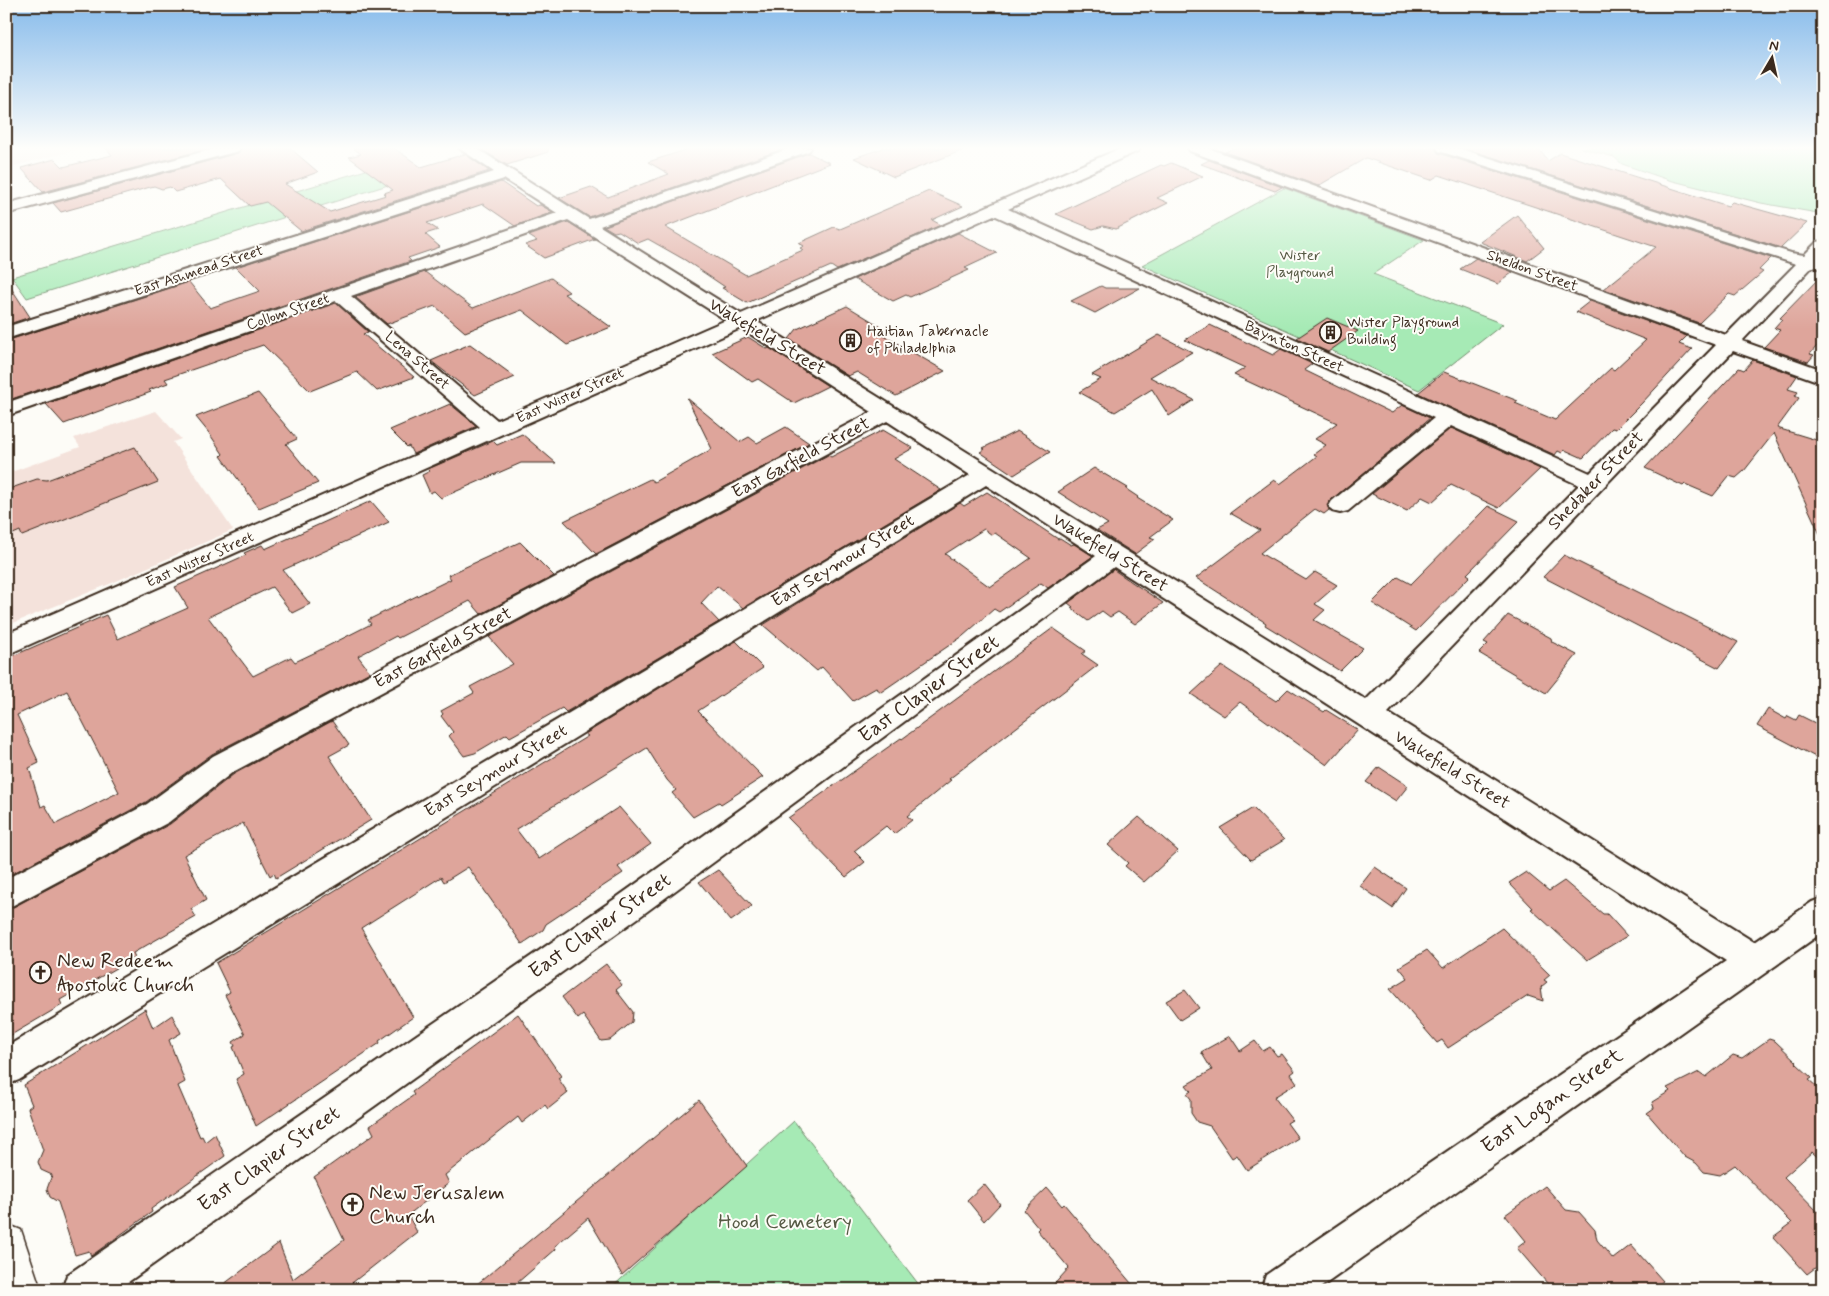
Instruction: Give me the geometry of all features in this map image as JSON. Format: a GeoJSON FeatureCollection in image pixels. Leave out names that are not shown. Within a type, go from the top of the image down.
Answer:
{"type":"FeatureCollection","features":[{"type":"Feature","properties":{"kind":"main road"},"geometry":{"type":"LineString","coordinates":[[6,1245],[19,1290]]}},
{"type":"Feature","properties":{"kind":"street","name":"East Ashmead Street"},"geometry":{"type":"LineString","coordinates":[[6,333],[395,208]]}},
{"type":"Feature","properties":{"kind":"street","name":"Wakefield Street"},"geometry":{"type":"LineString","coordinates":[[562,208],[888,412],[1754,960]]}},
{"type":"Feature","properties":{"kind":"street","name":"Collom Street"},"geometry":{"type":"LineString","coordinates":[[6,410],[338,294],[611,208]]}},
{"type":"Feature","properties":{"kind":"street","name":"Sheldon Street"},"geometry":{"type":"LineString","coordinates":[[1362,208],[1823,377]]}},
{"type":"Feature","properties":{"kind":"street"},"geometry":{"type":"LineString","coordinates":[[1639,208],[1815,263]]}},
{"type":"Feature","properties":{"kind":"street","name":"East Wister Street"},"geometry":{"type":"LineString","coordinates":[[6,645],[994,209]]}},
{"type":"Feature","properties":{"kind":"street","name":"Baynton Street"},"geometry":{"type":"LineString","coordinates":[[994,209],[1594,483]]}},
{"type":"Feature","properties":{"kind":"street","name":"Shedaker Street"},"geometry":{"type":"LineString","coordinates":[[1368,716],[1730,342],[1815,263],[1823,246]]}},
{"type":"Feature","properties":{"kind":"street","name":"Lena Street"},"geometry":{"type":"LineString","coordinates":[[338,294],[495,429]]}},
{"type":"Feature","properties":{"kind":"street","name":"East Garfield Street"},"geometry":{"type":"LineString","coordinates":[[6,895],[158,813],[223,764],[888,412]]}},
{"type":"Feature","properties":{"kind":"street"},"geometry":{"type":"LineString","coordinates":[[1340,506],[1448,417]]}},
{"type":"Feature","properties":{"kind":"street","name":"East Seymour Street"},"geometry":{"type":"LineString","coordinates":[[6,1067],[986,475]]}},
{"type":"Feature","properties":{"kind":"street","name":"East Clapier Street"},"geometry":{"type":"LineString","coordinates":[[82,1290],[627,908],[1114,555]]}},
{"type":"Feature","properties":{"kind":"street","name":"East Logan Street"},"geometry":{"type":"LineString","coordinates":[[1281,1290],[1823,913]]}},
{"type":"Feature","properties":{"kind":"shaded area"},"geometry":{"type":"Polygon","coordinates":[[[156,411],[181,439],[173,442],[233,530],[112,583],[6,626],[6,474],[80,447],[74,438],[156,411]]]}},
{"type":"Feature","properties":{"kind":"green space"},"geometry":{"type":"Polygon","coordinates":[[[239,208],[313,208],[27,298],[12,277],[239,208]]]}},
{"type":"Feature","properties":{"kind":"green space","name":"Wister Playground"},"geometry":{"type":"Polygon","coordinates":[[[1246,208],[1339,208],[1424,240],[1373,274],[1503,324],[1419,390],[1142,265],[1246,208]]]}},
{"type":"Feature","properties":{"kind":"green space"},"geometry":{"type":"Polygon","coordinates":[[[1792,208],[1823,208],[1823,214],[1792,208]]]}},
{"type":"Feature","properties":{"kind":"green space","name":"Hood Cemetery"},"geometry":{"type":"Polygon","coordinates":[[[794,1121],[923,1290],[609,1290],[794,1121]]]}},
{"type":"Feature","properties":{"kind":"building"},"geometry":{"type":"Polygon","coordinates":[[[58,208],[74,208],[61,212],[58,208]]]}},
{"type":"Feature","properties":{"kind":"building"},"geometry":{"type":"Polygon","coordinates":[[[274,208],[324,208],[330,212],[342,208],[372,208],[301,231],[274,208]]]}},
{"type":"Feature","properties":{"kind":"building"},"geometry":{"type":"Polygon","coordinates":[[[418,208],[470,208],[427,223],[438,230],[425,234],[440,247],[408,258],[411,261],[6,401],[6,341],[189,282],[210,308],[260,291],[236,267],[418,208]]]}},
{"type":"Feature","properties":{"kind":"building"},"geometry":{"type":"Polygon","coordinates":[[[490,208],[546,208],[553,212],[515,226],[490,208]]]}},
{"type":"Feature","properties":{"kind":"building"},"geometry":{"type":"Polygon","coordinates":[[[576,208],[613,208],[589,217],[576,208]]]}},
{"type":"Feature","properties":{"kind":"building"},"geometry":{"type":"Polygon","coordinates":[[[653,208],[713,208],[665,227],[746,275],[803,250],[800,248],[804,246],[799,243],[834,227],[840,229],[888,208],[958,208],[932,220],[941,225],[837,270],[831,266],[747,303],[722,288],[725,287],[685,260],[648,239],[638,243],[619,231],[614,232],[604,226],[653,208]]]}},
{"type":"Feature","properties":{"kind":"building"},"geometry":{"type":"Polygon","coordinates":[[[1068,208],[1157,208],[1116,229],[1103,226],[1093,229],[1056,214],[1068,208]]]}},
{"type":"Feature","properties":{"kind":"building"},"geometry":{"type":"Polygon","coordinates":[[[1540,208],[1614,208],[1771,258],[1759,270],[1763,272],[1735,296],[1729,294],[1699,323],[1604,289],[1656,247],[1540,208]]]}},
{"type":"Feature","properties":{"kind":"building"},"geometry":{"type":"Polygon","coordinates":[[[1655,208],[1755,208],[1807,223],[1781,248],[1655,208]]]}},
{"type":"Feature","properties":{"kind":"building"},"geometry":{"type":"Polygon","coordinates":[[[1517,215],[1544,248],[1527,261],[1480,242],[1517,215]]]}},
{"type":"Feature","properties":{"kind":"building"},"geometry":{"type":"Polygon","coordinates":[[[568,222],[595,239],[544,258],[525,245],[537,241],[529,236],[568,222]]]}},
{"type":"Feature","properties":{"kind":"building"},"geometry":{"type":"Polygon","coordinates":[[[958,233],[997,253],[965,268],[969,270],[910,297],[906,295],[893,301],[854,279],[958,233]]]}},
{"type":"Feature","properties":{"kind":"building"},"geometry":{"type":"Polygon","coordinates":[[[1476,258],[1513,272],[1498,284],[1460,269],[1476,258]]]}},
{"type":"Feature","properties":{"kind":"building"},"geometry":{"type":"Polygon","coordinates":[[[425,272],[473,308],[551,278],[569,292],[564,294],[611,327],[567,345],[522,310],[465,332],[435,306],[387,324],[355,297],[425,272]]]}},
{"type":"Feature","properties":{"kind":"building"},"geometry":{"type":"Polygon","coordinates":[[[1823,274],[1823,339],[1810,354],[1814,355],[1808,362],[1764,347],[1780,330],[1774,328],[1782,319],[1780,318],[1823,274]]]}},
{"type":"Feature","properties":{"kind":"building"},"geometry":{"type":"Polygon","coordinates":[[[6,280],[30,317],[6,325],[6,280]]]}},
{"type":"Feature","properties":{"kind":"building"},"geometry":{"type":"Polygon","coordinates":[[[1101,286],[1105,288],[1140,288],[1095,313],[1071,301],[1101,286]]]}},
{"type":"Feature","properties":{"kind":"building"},"geometry":{"type":"Polygon","coordinates":[[[1590,301],[1687,336],[1679,344],[1692,349],[1616,429],[1612,428],[1583,458],[1565,450],[1562,453],[1558,451],[1555,455],[1418,393],[1444,372],[1518,401],[1515,403],[1555,420],[1611,368],[1614,370],[1646,340],[1576,312],[1590,301]]]}},
{"type":"Feature","properties":{"kind":"building"},"geometry":{"type":"Polygon","coordinates":[[[336,303],[368,332],[363,334],[414,377],[377,391],[357,372],[310,391],[263,345],[165,379],[168,383],[149,390],[151,392],[64,424],[46,404],[336,303]]]}},
{"type":"Feature","properties":{"kind":"building"},"geometry":{"type":"Polygon","coordinates":[[[847,306],[888,331],[881,334],[945,371],[896,396],[857,372],[848,376],[789,339],[797,329],[847,306]]]}},
{"type":"Feature","properties":{"kind":"building","name":"Wister Playground Building"},"geometry":{"type":"Polygon","coordinates":[[[1327,318],[1358,331],[1328,352],[1297,338],[1327,318]]]}},
{"type":"Feature","properties":{"kind":"building"},"geometry":{"type":"Polygon","coordinates":[[[1210,325],[1273,355],[1281,349],[1312,364],[1304,370],[1392,413],[1402,405],[1430,418],[1331,500],[1327,505],[1329,510],[1324,514],[1315,509],[1260,553],[1306,580],[1315,572],[1337,585],[1315,604],[1325,610],[1314,620],[1363,648],[1340,671],[1265,625],[1266,623],[1196,578],[1260,530],[1230,513],[1274,480],[1280,484],[1317,456],[1314,454],[1326,445],[1315,439],[1337,423],[1234,375],[1245,368],[1185,340],[1210,325]]]}},
{"type":"Feature","properties":{"kind":"building"},"geometry":{"type":"Polygon","coordinates":[[[1159,335],[1192,352],[1150,377],[1194,400],[1169,416],[1152,389],[1115,412],[1079,392],[1101,379],[1092,375],[1159,335]]]}},
{"type":"Feature","properties":{"kind":"building"},"geometry":{"type":"Polygon","coordinates":[[[748,337],[767,349],[769,348],[828,386],[794,403],[758,379],[752,382],[712,353],[748,337]]]}},
{"type":"Feature","properties":{"kind":"building"},"geometry":{"type":"Polygon","coordinates":[[[470,344],[515,377],[475,395],[431,361],[470,344]]]}},
{"type":"Feature","properties":{"kind":"building"},"geometry":{"type":"Polygon","coordinates":[[[1753,360],[1797,376],[1788,389],[1798,392],[1795,396],[1799,398],[1777,428],[1823,442],[1823,541],[1774,433],[1744,471],[1736,478],[1729,476],[1713,496],[1685,484],[1683,486],[1645,468],[1739,368],[1744,370],[1753,360]]]}},
{"type":"Feature","properties":{"kind":"building"},"geometry":{"type":"Polygon","coordinates":[[[258,393],[297,439],[286,444],[318,483],[259,508],[221,456],[223,454],[196,417],[258,393]]]}},
{"type":"Feature","properties":{"kind":"building"},"geometry":{"type":"Polygon","coordinates":[[[687,398],[740,442],[749,437],[757,443],[786,427],[809,443],[596,554],[564,521],[650,479],[654,482],[712,449],[687,398]]]}},
{"type":"Feature","properties":{"kind":"building"},"geometry":{"type":"Polygon","coordinates":[[[450,404],[477,426],[413,454],[409,446],[407,447],[390,430],[450,404]]]}},
{"type":"Feature","properties":{"kind":"building"},"geometry":{"type":"Polygon","coordinates":[[[1451,428],[1540,469],[1499,508],[1451,485],[1432,502],[1422,497],[1407,511],[1372,494],[1451,428]]]}},
{"type":"Feature","properties":{"kind":"building"},"geometry":{"type":"Polygon","coordinates":[[[883,430],[913,448],[894,459],[941,490],[743,608],[717,586],[701,603],[719,622],[566,712],[562,708],[510,737],[507,734],[475,753],[464,756],[449,736],[453,732],[441,716],[443,714],[441,711],[474,693],[470,687],[513,664],[489,637],[828,455],[831,457],[883,430]]]}},
{"type":"Feature","properties":{"kind":"building"},"geometry":{"type":"Polygon","coordinates":[[[1017,431],[1050,452],[1014,475],[980,452],[985,449],[983,448],[1017,431]]]}},
{"type":"Feature","properties":{"kind":"building"},"geometry":{"type":"Polygon","coordinates":[[[522,434],[556,463],[521,463],[441,498],[434,491],[430,493],[422,475],[430,471],[428,469],[493,441],[497,445],[522,434]]]}},
{"type":"Feature","properties":{"kind":"building"},"geometry":{"type":"Polygon","coordinates":[[[135,447],[158,482],[22,536],[20,531],[6,537],[6,490],[37,479],[47,480],[135,447]]]}},
{"type":"Feature","properties":{"kind":"building"},"geometry":{"type":"Polygon","coordinates":[[[1094,468],[1128,488],[1126,489],[1137,498],[1173,520],[1150,537],[1155,539],[1135,554],[1097,530],[1108,524],[1058,492],[1094,468]]]}},
{"type":"Feature","properties":{"kind":"building"},"geometry":{"type":"Polygon","coordinates":[[[987,492],[1058,539],[1060,538],[1071,545],[1074,544],[1093,556],[1048,588],[1041,583],[999,612],[994,609],[963,636],[881,692],[876,688],[853,701],[822,667],[817,671],[763,625],[960,503],[964,506],[987,492]],[[984,529],[945,554],[990,587],[1031,558],[995,533],[992,535],[984,529]]]}},
{"type":"Feature","properties":{"kind":"building"},"geometry":{"type":"Polygon","coordinates":[[[371,501],[389,522],[283,570],[310,604],[292,613],[272,587],[208,617],[253,676],[291,657],[295,662],[316,652],[371,624],[368,620],[451,579],[448,575],[520,542],[554,576],[481,614],[470,601],[358,656],[370,672],[212,754],[146,802],[6,877],[6,659],[106,615],[118,639],[188,608],[175,587],[246,555],[244,553],[262,545],[265,549],[371,501]],[[67,691],[17,715],[39,763],[29,768],[41,807],[45,805],[56,824],[119,792],[67,691]]]}},
{"type":"Feature","properties":{"kind":"building"},"geometry":{"type":"Polygon","coordinates":[[[1488,506],[1519,521],[1467,574],[1470,576],[1416,631],[1372,603],[1398,577],[1411,584],[1488,506]]]}},
{"type":"Feature","properties":{"kind":"building"},"geometry":{"type":"Polygon","coordinates":[[[1564,555],[1738,642],[1719,668],[1543,577],[1564,555]]]}},
{"type":"Feature","properties":{"kind":"building"},"geometry":{"type":"Polygon","coordinates":[[[1114,569],[1163,603],[1135,624],[1118,612],[1110,617],[1102,611],[1088,621],[1071,608],[1073,607],[1068,603],[1114,569]]]}},
{"type":"Feature","properties":{"kind":"building"},"geometry":{"type":"Polygon","coordinates":[[[1508,615],[1551,638],[1552,642],[1577,655],[1546,693],[1479,653],[1488,644],[1484,642],[1508,615]]]}},
{"type":"Feature","properties":{"kind":"building"},"geometry":{"type":"Polygon","coordinates":[[[1053,628],[1086,651],[1082,654],[1098,665],[949,779],[951,780],[907,816],[912,820],[894,834],[886,826],[854,851],[865,862],[846,877],[788,818],[902,739],[1053,628]]]}},
{"type":"Feature","properties":{"kind":"building"},"geometry":{"type":"Polygon","coordinates":[[[736,641],[763,668],[698,711],[763,777],[721,804],[719,802],[693,817],[672,793],[676,790],[667,780],[647,748],[516,829],[539,859],[619,807],[651,844],[618,867],[623,873],[546,924],[543,930],[522,944],[468,867],[444,882],[441,877],[361,928],[413,1017],[379,1041],[380,1043],[256,1126],[236,1079],[244,1074],[233,1047],[235,1046],[233,1042],[245,1034],[225,995],[230,992],[216,963],[588,736],[585,734],[736,641]]]}},
{"type":"Feature","properties":{"kind":"building"},"geometry":{"type":"Polygon","coordinates":[[[1222,666],[1276,701],[1288,689],[1324,712],[1326,710],[1358,730],[1327,765],[1240,702],[1224,716],[1191,694],[1222,666]]]}},
{"type":"Feature","properties":{"kind":"building"},"geometry":{"type":"Polygon","coordinates":[[[1768,709],[1786,719],[1788,716],[1796,720],[1799,715],[1823,727],[1823,761],[1757,726],[1768,709]]]}},
{"type":"Feature","properties":{"kind":"building"},"geometry":{"type":"Polygon","coordinates":[[[332,721],[349,745],[329,756],[371,820],[276,878],[274,873],[270,876],[243,823],[184,855],[206,900],[191,909],[196,917],[133,953],[135,957],[60,1000],[62,1005],[6,1038],[6,911],[170,824],[234,774],[332,721]]]}},
{"type":"Feature","properties":{"kind":"building"},"geometry":{"type":"Polygon","coordinates":[[[1379,767],[1408,786],[1396,801],[1366,782],[1379,767]]]}},
{"type":"Feature","properties":{"kind":"building"},"geometry":{"type":"Polygon","coordinates":[[[1253,808],[1284,840],[1251,860],[1220,828],[1253,808]]]}},
{"type":"Feature","properties":{"kind":"building"},"geometry":{"type":"Polygon","coordinates":[[[1139,817],[1178,851],[1144,882],[1125,866],[1128,863],[1108,845],[1139,817]]]}},
{"type":"Feature","properties":{"kind":"building"},"geometry":{"type":"Polygon","coordinates":[[[1375,867],[1406,888],[1392,908],[1360,886],[1375,867]]]}},
{"type":"Feature","properties":{"kind":"building"},"geometry":{"type":"Polygon","coordinates":[[[718,870],[752,906],[731,921],[699,882],[718,870]]]}},
{"type":"Feature","properties":{"kind":"building"},"geometry":{"type":"Polygon","coordinates":[[[1526,872],[1549,891],[1564,881],[1603,914],[1607,914],[1627,936],[1587,960],[1531,909],[1533,908],[1509,883],[1526,872]]]}},
{"type":"Feature","properties":{"kind":"building"},"geometry":{"type":"Polygon","coordinates":[[[1502,928],[1550,975],[1544,980],[1547,982],[1541,987],[1543,1001],[1528,996],[1448,1048],[1442,1040],[1437,1043],[1390,989],[1408,978],[1399,967],[1427,950],[1443,968],[1502,928]]]}},
{"type":"Feature","properties":{"kind":"building"},"geometry":{"type":"Polygon","coordinates":[[[606,964],[622,985],[616,990],[633,1012],[632,1022],[610,1040],[601,1041],[583,1015],[578,1019],[562,997],[606,964]]]}},
{"type":"Feature","properties":{"kind":"building"},"geometry":{"type":"Polygon","coordinates":[[[1185,990],[1199,1008],[1180,1020],[1166,1001],[1185,990]]]}},
{"type":"Feature","properties":{"kind":"building"},"geometry":{"type":"Polygon","coordinates":[[[145,1009],[153,1028],[172,1015],[181,1033],[169,1040],[185,1082],[178,1086],[200,1137],[202,1136],[205,1142],[215,1134],[225,1156],[151,1209],[152,1212],[91,1256],[89,1251],[75,1255],[58,1202],[50,1197],[47,1189],[52,1175],[41,1170],[38,1162],[43,1150],[28,1108],[32,1105],[24,1085],[145,1009]]]}},
{"type":"Feature","properties":{"kind":"building"},"geometry":{"type":"Polygon","coordinates":[[[518,1014],[561,1076],[558,1078],[568,1093],[548,1109],[545,1105],[522,1123],[518,1117],[445,1175],[449,1183],[408,1215],[417,1232],[343,1290],[216,1290],[279,1243],[293,1279],[344,1240],[314,1177],[374,1134],[370,1126],[414,1095],[412,1092],[518,1014]]]}},
{"type":"Feature","properties":{"kind":"building"},"geometry":{"type":"Polygon","coordinates":[[[1230,1036],[1240,1051],[1255,1041],[1263,1051],[1270,1047],[1277,1056],[1282,1054],[1295,1071],[1291,1074],[1297,1083],[1274,1097],[1292,1120],[1287,1123],[1298,1138],[1247,1170],[1237,1155],[1232,1158],[1210,1126],[1197,1122],[1191,1113],[1191,1099],[1187,1094],[1191,1091],[1186,1085],[1212,1070],[1201,1052],[1230,1036]]]}},
{"type":"Feature","properties":{"kind":"building"},"geometry":{"type":"Polygon","coordinates":[[[1769,1039],[1775,1041],[1797,1062],[1812,1078],[1809,1080],[1823,1092],[1823,1162],[1812,1152],[1784,1177],[1823,1217],[1823,1262],[1807,1274],[1773,1237],[1792,1223],[1735,1165],[1720,1175],[1704,1172],[1696,1163],[1685,1157],[1647,1113],[1654,1108],[1652,1102],[1670,1091],[1667,1088],[1699,1072],[1706,1077],[1733,1055],[1742,1058],[1769,1039]]]}},
{"type":"Feature","properties":{"kind":"building"},"geometry":{"type":"Polygon","coordinates":[[[699,1100],[747,1166],[622,1275],[588,1218],[555,1246],[556,1249],[509,1290],[470,1290],[699,1100]]]}},
{"type":"Feature","properties":{"kind":"building"},"geometry":{"type":"Polygon","coordinates":[[[984,1184],[1000,1204],[984,1221],[967,1200],[984,1184]]]}},
{"type":"Feature","properties":{"kind":"building"},"geometry":{"type":"Polygon","coordinates":[[[1545,1186],[1566,1210],[1579,1212],[1595,1230],[1597,1240],[1613,1259],[1631,1245],[1663,1281],[1652,1290],[1553,1290],[1517,1248],[1526,1241],[1505,1215],[1545,1186]]]}},
{"type":"Feature","properties":{"kind":"building"},"geometry":{"type":"Polygon","coordinates":[[[1047,1188],[1062,1206],[1064,1204],[1137,1290],[1049,1290],[1069,1268],[1037,1230],[1039,1228],[1024,1210],[1047,1188]]]}},
{"type":"Feature","properties":{"kind":"place","name":"Wister Playground Building"},"geometry":{"type":"Point","coordinates":[1331,332]}},
{"type":"Feature","properties":{"kind":"place","name":"Haitian Tabernacle of Philadelphia"},"geometry":{"type":"Point","coordinates":[851,341]}},
{"type":"Feature","properties":{"kind":"place","name":"New Redeem Apostolic Church"},"geometry":{"type":"Point","coordinates":[41,973]}},
{"type":"Feature","properties":{"kind":"place","name":"New Jerusalem Church"},"geometry":{"type":"Point","coordinates":[353,1205]}}]}
